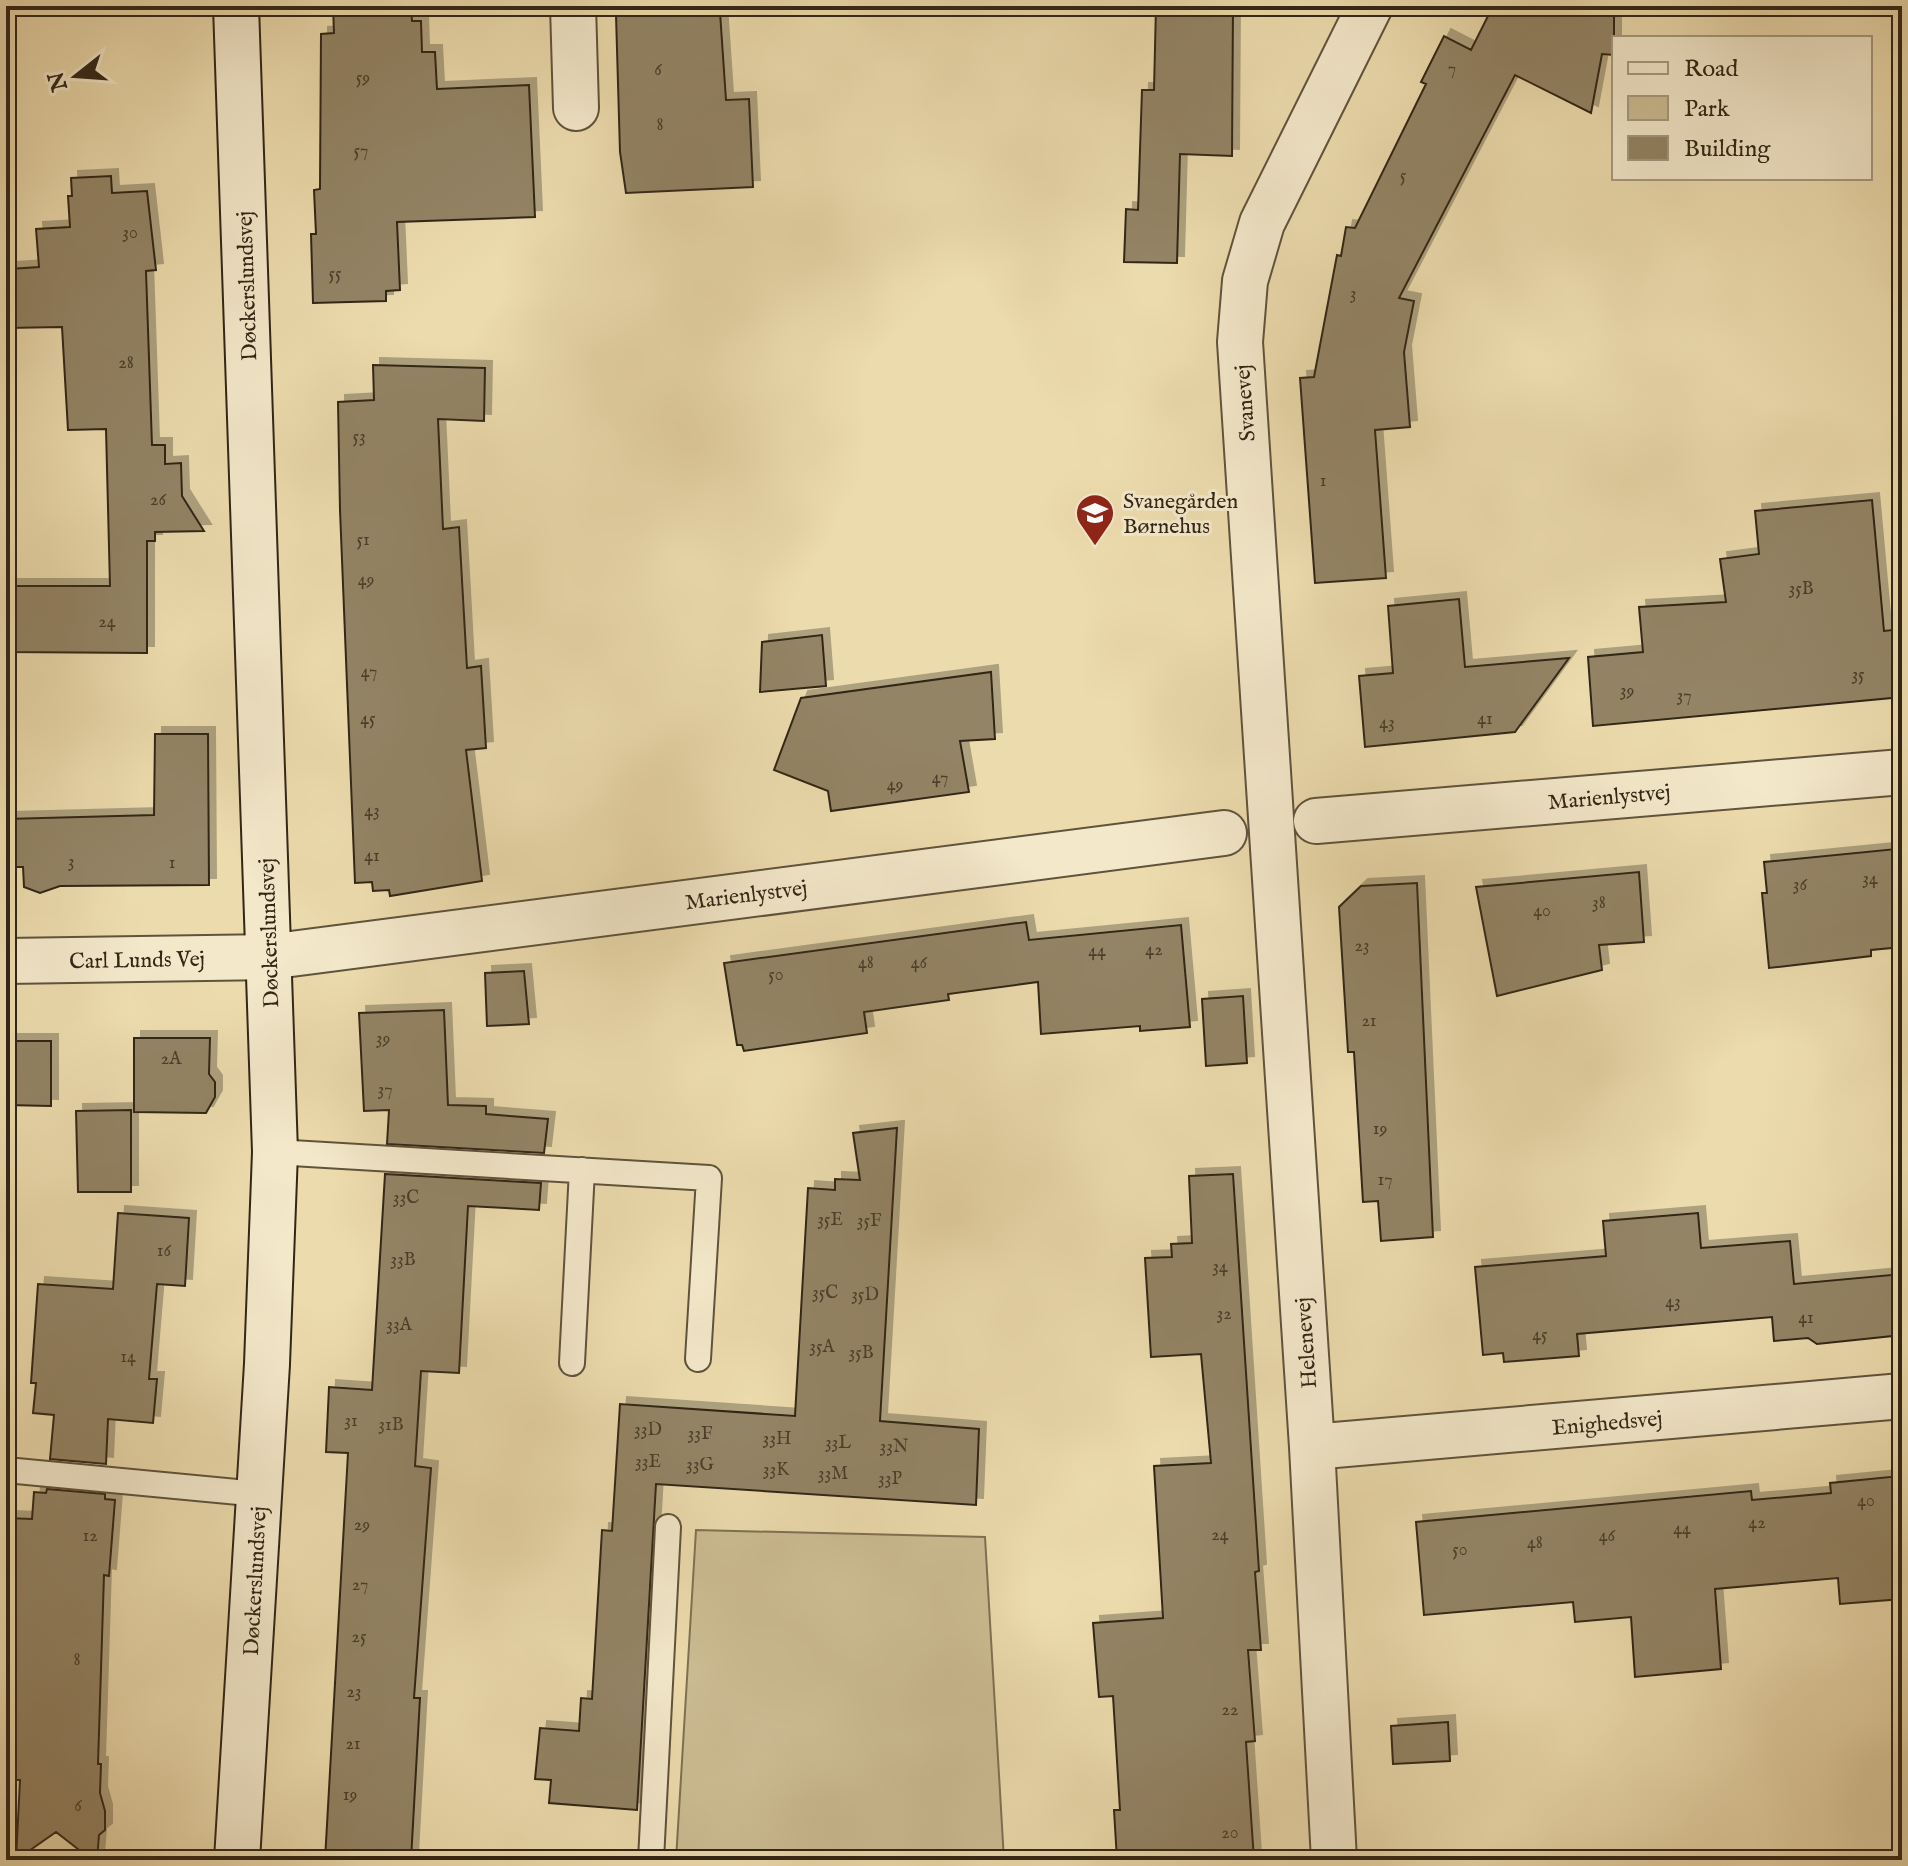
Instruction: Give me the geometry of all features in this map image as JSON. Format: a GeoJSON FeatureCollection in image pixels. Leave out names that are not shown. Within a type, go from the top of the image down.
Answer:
{"type":"FeatureCollection","features":[{"type":"Feature","properties":{"kind":"street","name":"Døckerslundsvej"},"geometry":{"type":"LineString","coordinates":[[236,6],[275,1152],[237,1860]]}},
{"type":"Feature","properties":{"kind":"street"},"geometry":{"type":"LineString","coordinates":[[573,6],[576,108]]}},
{"type":"Feature","properties":{"kind":"street","name":"Svanevej"},"geometry":{"type":"LineString","coordinates":[[1272,827],[1240,342],[1245,281],[1262,223],[1370,6]]}},
{"type":"Feature","properties":{"kind":"street","name":"Marienlystvej"},"geometry":{"type":"LineString","coordinates":[[1316,821],[1902,772]]}},
{"type":"Feature","properties":{"kind":"street","name":"Helenevej"},"geometry":{"type":"LineString","coordinates":[[1272,827],[1312,1447],[1334,1860]]}},
{"type":"Feature","properties":{"kind":"street","name":"Marienlystvej"},"geometry":{"type":"LineString","coordinates":[[268,957],[1224,833]]}},
{"type":"Feature","properties":{"kind":"street","name":"Carl Lunds Vej"},"geometry":{"type":"LineString","coordinates":[[6,961],[268,957]]}},
{"type":"Feature","properties":{"kind":"street","name":"Enighedsvej"},"geometry":{"type":"LineString","coordinates":[[1312,1447],[1902,1396]]}},
{"type":"Feature","properties":{"kind":"lane"},"geometry":{"type":"LineString","coordinates":[[275,1152],[709,1178],[698,1359]]}},
{"type":"Feature","properties":{"kind":"lane"},"geometry":{"type":"LineString","coordinates":[[572,1363],[582,1170]]}},
{"type":"Feature","properties":{"kind":"lane"},"geometry":{"type":"LineString","coordinates":[[6,1470],[259,1494]]}},
{"type":"Feature","properties":{"kind":"lane"},"geometry":{"type":"LineString","coordinates":[[651,1860],[668,1527]]}},
{"type":"Feature","properties":{"kind":"green space"},"geometry":{"type":"Polygon","coordinates":[[[696,1530],[985,1537],[1004,1860],[676,1860],[696,1530]]]}},
{"type":"Feature","properties":{"kind":"building"},"geometry":{"type":"Polygon","coordinates":[[[333,6],[411,6],[412,21],[421,21],[422,52],[435,52],[437,89],[529,85],[535,217],[397,222],[400,290],[386,291],[386,301],[313,303],[311,234],[316,234],[314,190],[320,189],[321,34],[334,33],[333,6]]]}},
{"type":"Feature","properties":{"kind":"building"},"geometry":{"type":"Polygon","coordinates":[[[632,6],[711,6],[711,12],[720,12],[726,100],[749,99],[753,187],[626,193],[620,152],[616,15],[633,14],[632,6]]]}},
{"type":"Feature","properties":{"kind":"building"},"geometry":{"type":"Polygon","coordinates":[[[1156,6],[1233,6],[1232,156],[1180,154],[1177,263],[1124,262],[1126,209],[1138,210],[1142,90],[1154,90],[1156,6]]]}},
{"type":"Feature","properties":{"kind":"building"},"geometry":{"type":"Polygon","coordinates":[[[1493,6],[1614,6],[1612,55],[1602,54],[1591,113],[1515,75],[1399,298],[1414,301],[1404,352],[1410,427],[1375,430],[1386,578],[1315,583],[1300,378],[1314,377],[1337,255],[1341,256],[1346,227],[1355,228],[1426,84],[1421,82],[1444,36],[1471,50],[1493,6]]]}},
{"type":"Feature","properties":{"kind":"building"},"geometry":{"type":"Polygon","coordinates":[[[111,176],[112,193],[147,191],[156,270],[146,271],[152,445],[165,445],[165,464],[181,463],[182,496],[204,531],[155,532],[155,541],[147,541],[147,653],[6,652],[6,586],[110,586],[106,429],[68,430],[62,327],[6,328],[6,275],[9,269],[39,267],[36,229],[70,227],[68,196],[72,196],[71,178],[111,176]]]}},
{"type":"Feature","properties":{"kind":"building"},"geometry":{"type":"Polygon","coordinates":[[[373,365],[485,368],[484,421],[438,419],[443,529],[459,527],[467,668],[481,666],[486,748],[466,750],[482,881],[390,896],[389,890],[373,891],[372,882],[355,883],[340,510],[338,402],[374,400],[373,365]]]}},
{"type":"Feature","properties":{"kind":"building"},"geometry":{"type":"Polygon","coordinates":[[[1872,500],[1884,631],[1902,629],[1902,697],[1593,726],[1588,657],[1643,652],[1639,607],[1726,602],[1720,559],[1759,554],[1755,511],[1872,500]]]}},
{"type":"Feature","properties":{"kind":"building"},"geometry":{"type":"Polygon","coordinates":[[[1459,599],[1465,667],[1569,658],[1515,732],[1365,747],[1359,676],[1393,673],[1388,606],[1459,599]]]}},
{"type":"Feature","properties":{"kind":"building"},"geometry":{"type":"Polygon","coordinates":[[[822,635],[826,686],[760,692],[762,642],[822,635]]]}},
{"type":"Feature","properties":{"kind":"building"},"geometry":{"type":"Polygon","coordinates":[[[991,672],[995,739],[960,741],[969,792],[831,811],[828,791],[774,770],[801,698],[991,672]]]}},
{"type":"Feature","properties":{"kind":"building"},"geometry":{"type":"Polygon","coordinates":[[[155,734],[208,734],[209,885],[60,886],[40,893],[24,887],[23,867],[6,867],[6,819],[154,815],[155,734]]]}},
{"type":"Feature","properties":{"kind":"building"},"geometry":{"type":"Polygon","coordinates":[[[1896,849],[1898,874],[1902,874],[1902,947],[1871,950],[1871,956],[1769,968],[1762,893],[1767,893],[1764,862],[1896,849]]]}},
{"type":"Feature","properties":{"kind":"building"},"geometry":{"type":"Polygon","coordinates":[[[1639,872],[1644,942],[1599,945],[1602,970],[1497,996],[1476,887],[1639,872]]]}},
{"type":"Feature","properties":{"kind":"building"},"geometry":{"type":"Polygon","coordinates":[[[1417,883],[1433,1237],[1381,1241],[1378,1201],[1363,1202],[1354,1052],[1348,1052],[1339,907],[1361,886],[1417,883]]]}},
{"type":"Feature","properties":{"kind":"building"},"geometry":{"type":"Polygon","coordinates":[[[1026,922],[1029,940],[1181,925],[1190,1027],[1140,1031],[1140,1026],[1041,1034],[1038,982],[948,994],[949,1000],[864,1012],[867,1033],[744,1051],[742,1045],[737,1045],[724,963],[1026,922]]]}},
{"type":"Feature","properties":{"kind":"building"},"geometry":{"type":"Polygon","coordinates":[[[524,971],[529,1024],[487,1026],[485,973],[524,971]]]}},
{"type":"Feature","properties":{"kind":"building"},"geometry":{"type":"Polygon","coordinates":[[[1243,996],[1247,1063],[1206,1066],[1202,999],[1243,996]]]}},
{"type":"Feature","properties":{"kind":"building"},"geometry":{"type":"Polygon","coordinates":[[[444,1010],[448,1105],[486,1106],[486,1114],[548,1119],[544,1153],[387,1144],[389,1110],[364,1111],[359,1013],[444,1010]]]}},
{"type":"Feature","properties":{"kind":"building"},"geometry":{"type":"Polygon","coordinates":[[[134,1038],[210,1038],[209,1074],[215,1082],[215,1097],[206,1113],[134,1112],[134,1038]]]}},
{"type":"Feature","properties":{"kind":"building"},"geometry":{"type":"Polygon","coordinates":[[[6,1041],[51,1041],[51,1106],[6,1105],[6,1041]]]}},
{"type":"Feature","properties":{"kind":"building"},"geometry":{"type":"Polygon","coordinates":[[[131,1110],[131,1192],[78,1192],[76,1111],[131,1110]]]}},
{"type":"Feature","properties":{"kind":"building"},"geometry":{"type":"Polygon","coordinates":[[[897,1128],[880,1421],[979,1429],[976,1505],[656,1484],[637,1810],[549,1803],[551,1780],[535,1779],[540,1728],[579,1731],[581,1698],[592,1699],[602,1530],[612,1531],[620,1404],[795,1416],[808,1188],[835,1190],[835,1179],[860,1180],[853,1133],[897,1128]]]}},
{"type":"Feature","properties":{"kind":"building"},"geometry":{"type":"Polygon","coordinates":[[[385,1174],[541,1183],[539,1210],[468,1206],[459,1373],[421,1371],[415,1466],[431,1468],[414,1698],[420,1698],[411,1860],[325,1860],[348,1453],[326,1452],[329,1387],[372,1390],[385,1174]]]}},
{"type":"Feature","properties":{"kind":"building"},"geometry":{"type":"Polygon","coordinates":[[[1233,1174],[1259,1571],[1255,1572],[1261,1650],[1248,1650],[1255,1741],[1246,1742],[1254,1860],[1117,1860],[1114,1810],[1120,1810],[1113,1696],[1099,1697],[1093,1623],[1163,1618],[1154,1466],[1211,1463],[1201,1354],[1151,1357],[1145,1258],[1172,1257],[1171,1244],[1192,1243],[1189,1176],[1233,1174]]]}},
{"type":"Feature","properties":{"kind":"building"},"geometry":{"type":"Polygon","coordinates":[[[118,1213],[189,1218],[185,1286],[157,1284],[149,1379],[157,1379],[153,1423],[108,1419],[106,1464],[50,1459],[54,1415],[33,1413],[36,1383],[31,1383],[38,1284],[113,1289],[118,1213]]]}},
{"type":"Feature","properties":{"kind":"building"},"geometry":{"type":"Polygon","coordinates":[[[1698,1213],[1701,1248],[1790,1241],[1794,1284],[1902,1274],[1902,1335],[1817,1344],[1808,1338],[1774,1341],[1772,1317],[1577,1334],[1579,1356],[1504,1362],[1503,1353],[1483,1355],[1475,1267],[1606,1256],[1603,1221],[1698,1213]]]}},
{"type":"Feature","properties":{"kind":"building"},"geometry":{"type":"Polygon","coordinates":[[[1900,1476],[1902,1599],[1840,1604],[1838,1578],[1715,1589],[1721,1669],[1635,1677],[1631,1617],[1575,1622],[1573,1602],[1424,1615],[1416,1522],[1751,1491],[1752,1500],[1831,1493],[1830,1483],[1900,1476]]]}},
{"type":"Feature","properties":{"kind":"building"},"geometry":{"type":"Polygon","coordinates":[[[47,1489],[105,1494],[105,1499],[115,1500],[109,1576],[104,1575],[98,1764],[101,1764],[100,1793],[105,1811],[105,1830],[99,1835],[97,1860],[92,1860],[56,1832],[16,1860],[20,1780],[6,1780],[6,1518],[32,1519],[34,1492],[46,1493],[47,1489]]]}},
{"type":"Feature","properties":{"kind":"building"},"geometry":{"type":"Polygon","coordinates":[[[1448,1722],[1450,1761],[1393,1764],[1391,1726],[1448,1722]]]}},
{"type":"Feature","properties":{"kind":"place","name":"Svanegården Børnehus"},"geometry":{"type":"Point","coordinates":[1095,547]}}]}
